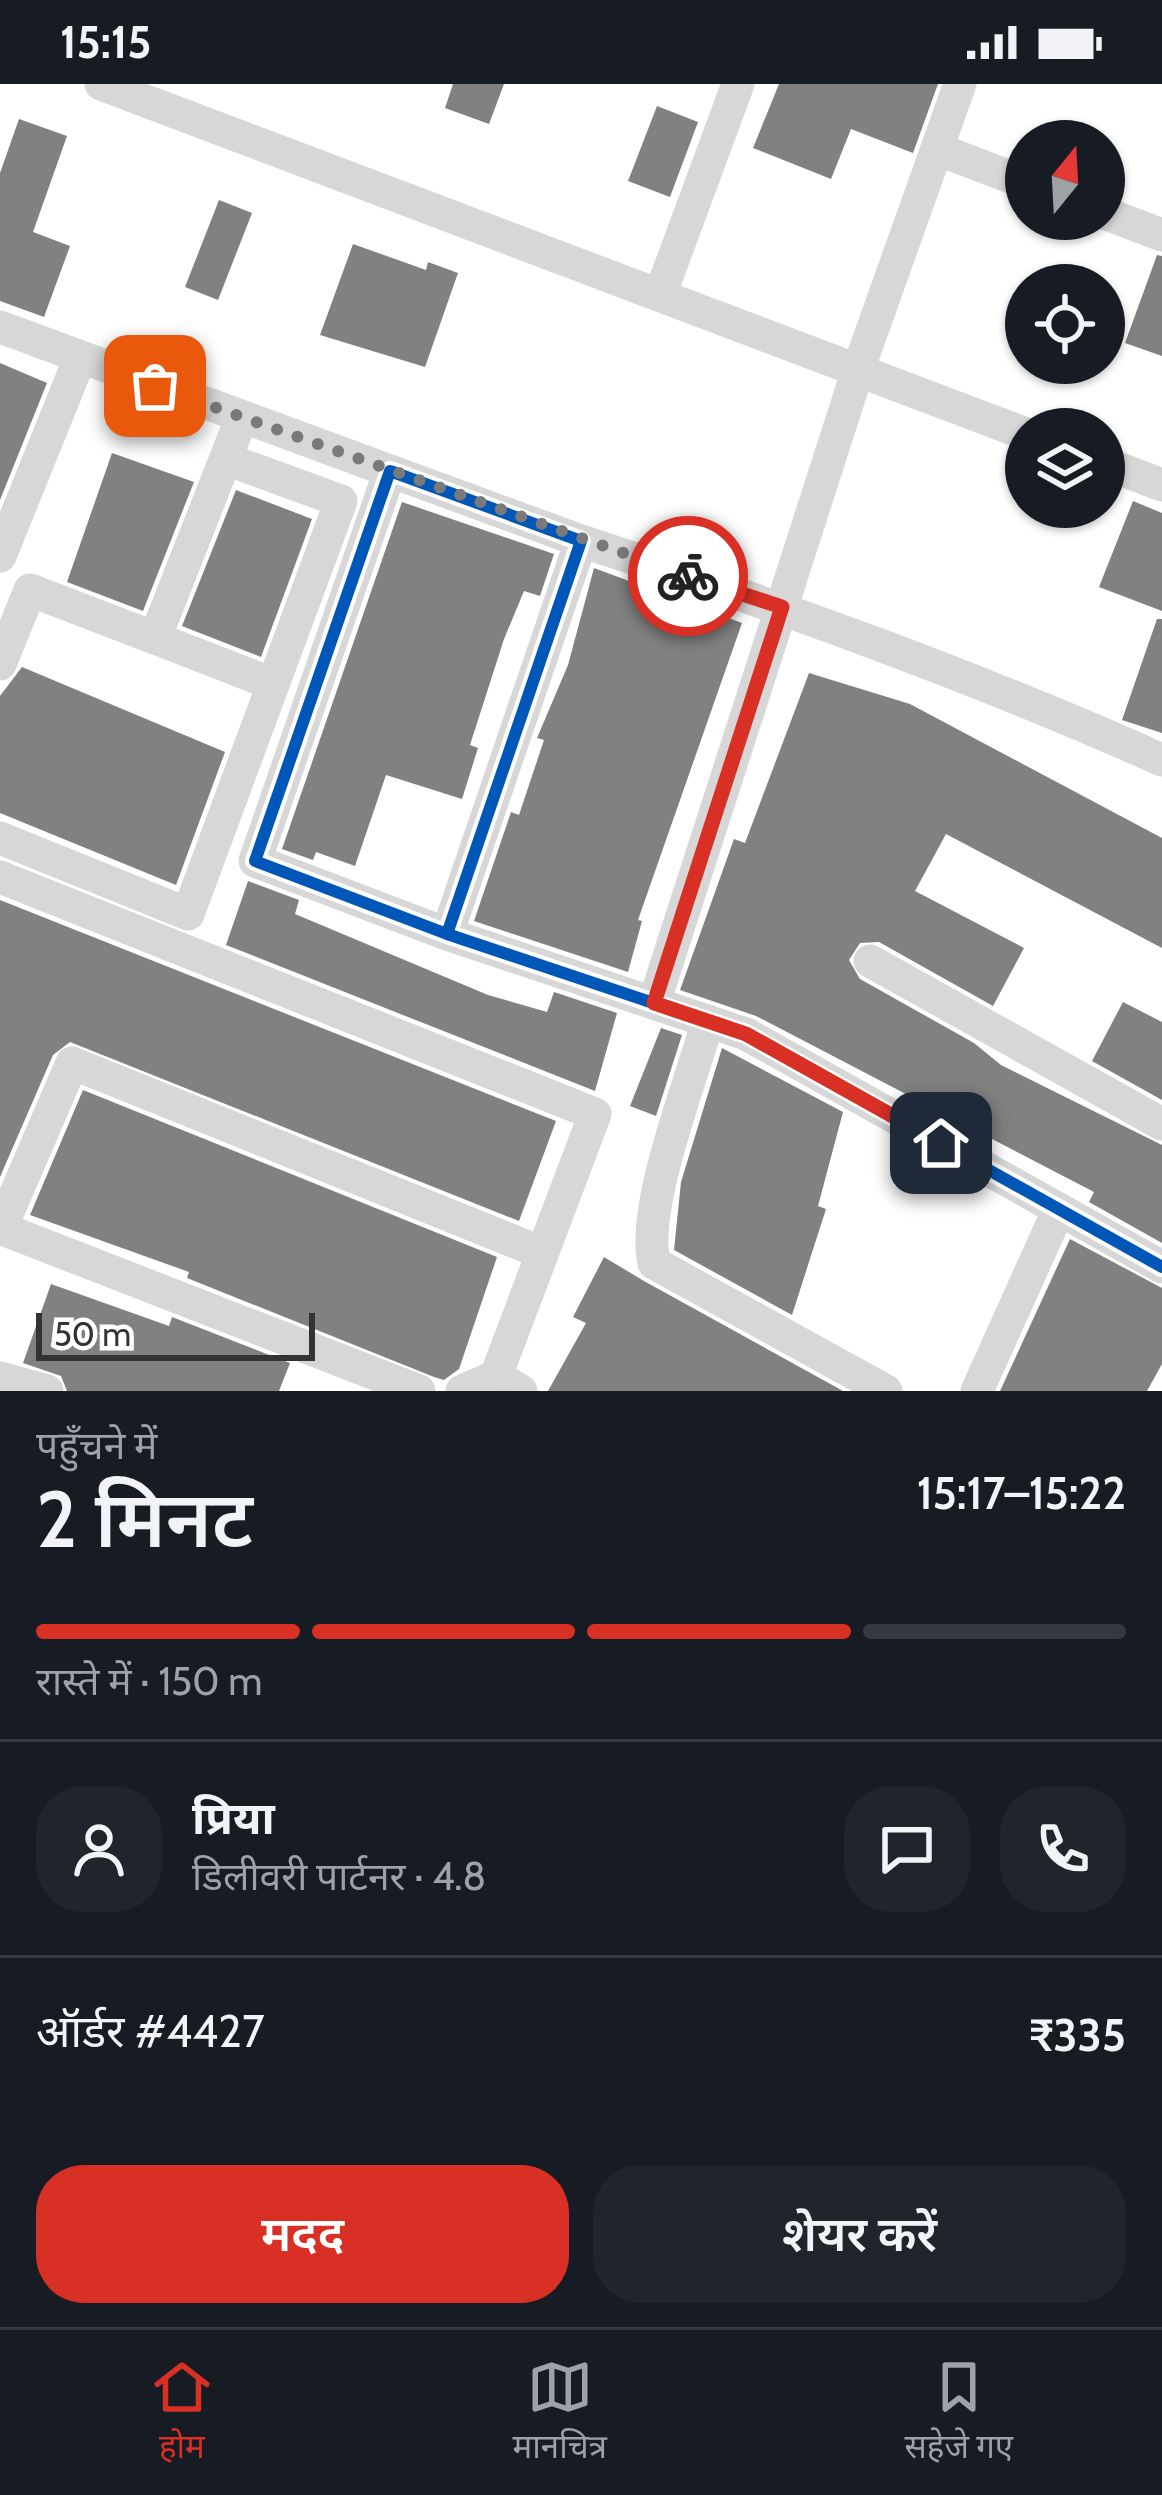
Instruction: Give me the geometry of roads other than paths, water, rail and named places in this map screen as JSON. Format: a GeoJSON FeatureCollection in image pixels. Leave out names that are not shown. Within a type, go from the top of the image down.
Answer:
{"type":"FeatureCollection","features":[{"type":"Feature","properties":{"kind":"street"},"geometry":{"type":"LineString","coordinates":[[101,84],[1005,426]]}},
{"type":"Feature","properties":{"kind":"street"},"geometry":{"type":"LineString","coordinates":[[660,295],[738,84]]}},
{"type":"Feature","properties":{"kind":"street"},"geometry":{"type":"LineString","coordinates":[[654,1003],[858,370],[960,84]]}},
{"type":"Feature","properties":{"kind":"street"},"geometry":{"type":"LineString","coordinates":[[937,149],[1005,175]]}},
{"type":"Feature","properties":{"kind":"street"},"geometry":{"type":"LineString","coordinates":[[1125,221],[1162,235]]}},
{"type":"Feature","properties":{"kind":"street"},"geometry":{"type":"LineString","coordinates":[[0,327],[581,542],[782,607],[1010,692],[1162,760]]}},
{"type":"Feature","properties":{"kind":"street"},"geometry":{"type":"LineString","coordinates":[[0,556],[80,358]]}},
{"type":"Feature","properties":{"kind":"street"},"geometry":{"type":"LineString","coordinates":[[155,638],[242,417]]}},
{"type":"Feature","properties":{"kind":"street"},"geometry":{"type":"LineString","coordinates":[[0,838],[188,914],[340,501],[226,458]]}},
{"type":"Feature","properties":{"kind":"street"},"geometry":{"type":"LineString","coordinates":[[390,471],[255,861],[447,934],[746,1034],[1162,1267]]}},
{"type":"Feature","properties":{"kind":"street"},"geometry":{"type":"LineString","coordinates":[[1125,472],[1162,485]]}},
{"type":"Feature","properties":{"kind":"street"},"geometry":{"type":"LineString","coordinates":[[447,934],[581,542]]}},
{"type":"Feature","properties":{"kind":"street"},"geometry":{"type":"LineString","coordinates":[[0,664],[30,590],[273,685]]}},
{"type":"Feature","properties":{"kind":"street"},"geometry":{"type":"LineString","coordinates":[[0,877],[595,1114],[539,1252],[509,1383],[462,1391]]}},
{"type":"Feature","properties":{"kind":"street"},"geometry":{"type":"LineString","coordinates":[[870,961],[1162,1124]]}},
{"type":"Feature","properties":{"kind":"street"},"geometry":{"type":"LineString","coordinates":[[708,1021],[657,1198],[649,1239],[654,1263],[886,1391]]}},
{"type":"Feature","properties":{"kind":"street"},"geometry":{"type":"LineString","coordinates":[[419,1391],[0,1228],[72,1063],[539,1252]]}},
{"type":"Feature","properties":{"kind":"street"},"geometry":{"type":"LineString","coordinates":[[977,1391],[1059,1209]]}},
{"type":"Feature","properties":{"kind":"street"},"geometry":{"type":"LineString","coordinates":[[0,1378],[47,1391]]}}]}
